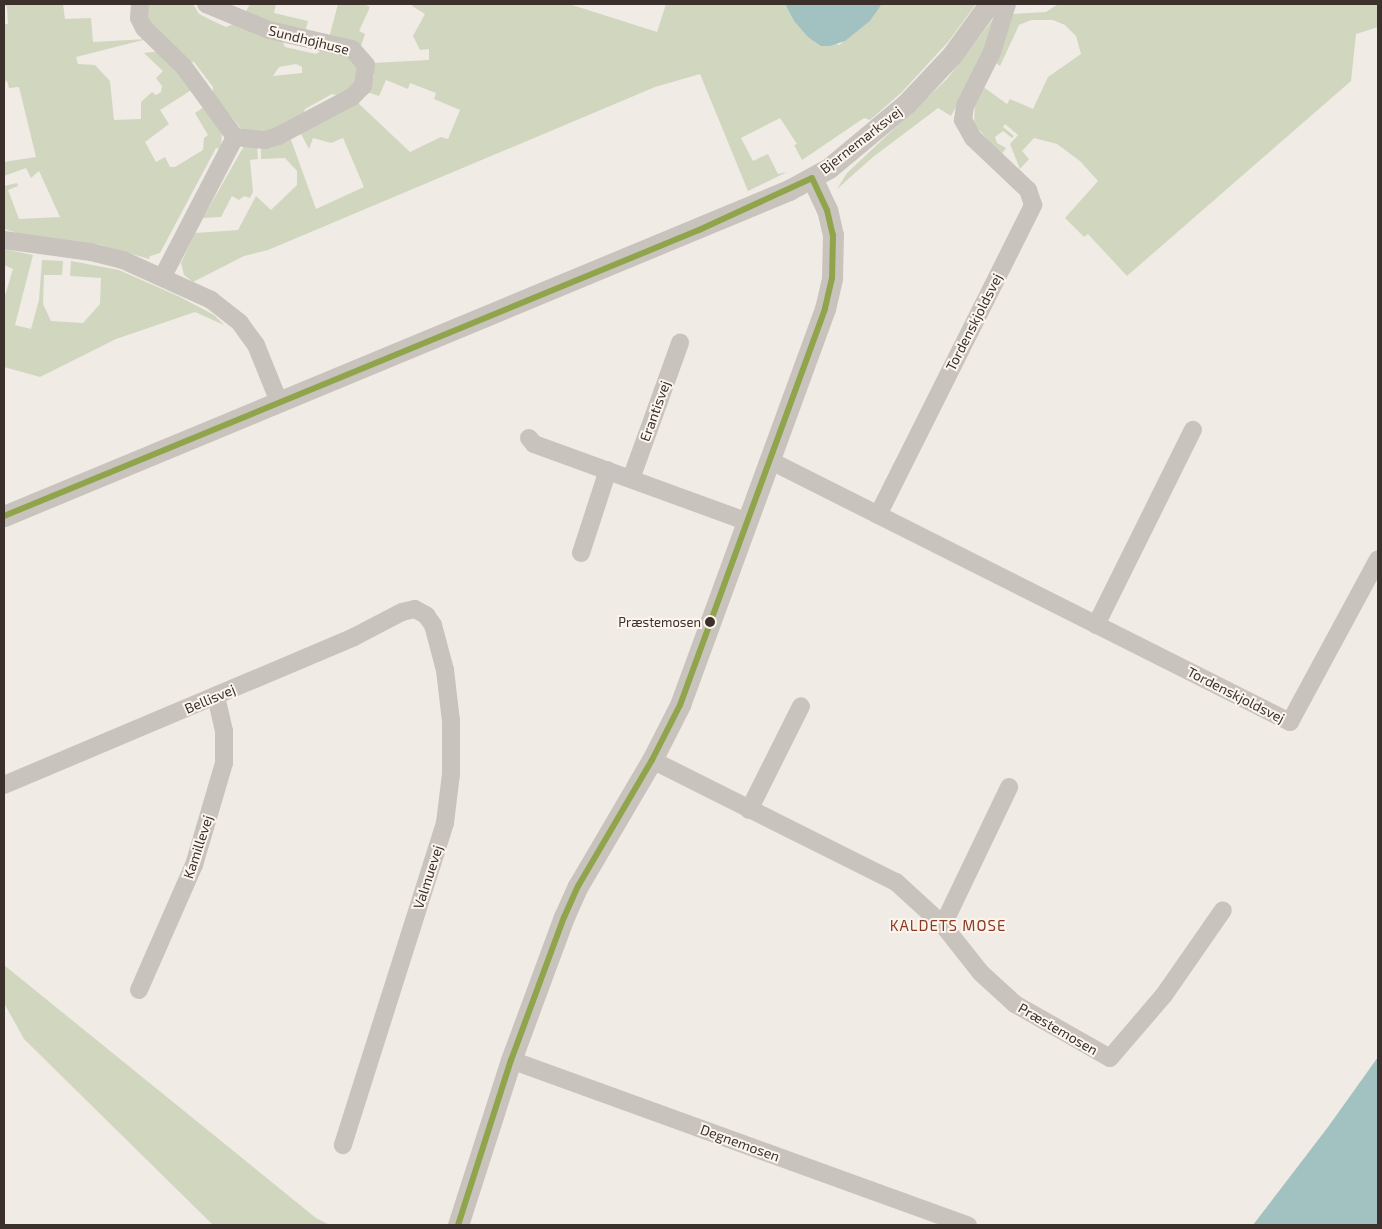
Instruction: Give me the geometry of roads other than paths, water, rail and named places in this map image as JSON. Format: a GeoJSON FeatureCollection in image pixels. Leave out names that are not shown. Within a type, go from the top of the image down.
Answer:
{"type":"FeatureCollection","features":[{"type":"Feature","properties":{"kind":"street"},"geometry":{"type":"LineString","coordinates":[[140,4],[139,18],[144,28],[189,73],[235,137],[163,276]]}},
{"type":"Feature","properties":{"kind":"street","name":"Sundhøjhuse"},"geometry":{"type":"LineString","coordinates":[[206,4],[269,30],[352,49],[366,65],[363,86],[352,97],[271,139],[235,137]]}},
{"type":"Feature","properties":{"kind":"street","name":"Bjernemarksvej"},"geometry":{"type":"LineString","coordinates":[[4,516],[708,226],[812,178],[864,141],[907,103],[952,55],[989,4]]}},
{"type":"Feature","properties":{"kind":"street","name":"Tordenskjoldsvej"},"geometry":{"type":"LineString","coordinates":[[878,515],[1033,205],[1028,190],[978,142],[965,126],[963,110],[992,52],[1007,4]]}},
{"type":"Feature","properties":{"kind":"street"},"geometry":{"type":"LineString","coordinates":[[458,1225],[511,1060],[578,886],[652,760],[680,705],[772,461],[825,309],[832,278],[833,235],[823,199],[812,178]]}},
{"type":"Feature","properties":{"kind":"street"},"geometry":{"type":"LineString","coordinates":[[4,240],[108,256],[163,276],[211,300],[240,323],[256,345],[279,402]]}},
{"type":"Feature","properties":{"kind":"street","name":"Erantisvej"},"geometry":{"type":"LineString","coordinates":[[631,479],[680,343]]}},
{"type":"Feature","properties":{"kind":"street"},"geometry":{"type":"LineString","coordinates":[[1096,625],[1192,430]]}},
{"type":"Feature","properties":{"kind":"street"},"geometry":{"type":"LineString","coordinates":[[529,438],[534,444],[748,522]]}},
{"type":"Feature","properties":{"kind":"street","name":"Tordenskjoldsvej"},"geometry":{"type":"LineString","coordinates":[[772,461],[1290,722],[1378,559]]}},
{"type":"Feature","properties":{"kind":"street"},"geometry":{"type":"LineString","coordinates":[[581,553],[608,470]]}},
{"type":"Feature","properties":{"kind":"street","name":"Bellisvej"},"geometry":{"type":"LineString","coordinates":[[4,785],[354,638],[402,612],[415,610]]}},
{"type":"Feature","properties":{"kind":"street","name":"Valmuevej"},"geometry":{"type":"LineString","coordinates":[[343,1145],[445,823],[451,774],[451,720],[445,670],[430,620],[415,610]]}},
{"type":"Feature","properties":{"kind":"street","name":"Kamillevej"},"geometry":{"type":"LineString","coordinates":[[139,990],[194,865],[224,763],[224,731],[216,697]]}},
{"type":"Feature","properties":{"kind":"street"},"geometry":{"type":"LineString","coordinates":[[749,810],[800,706]]}},
{"type":"Feature","properties":{"kind":"street","name":"Præstemosen"},"geometry":{"type":"LineString","coordinates":[[652,760],[896,882],[944,925],[981,973],[1015,1004],[1110,1058],[1164,995],[1224,910]]}},
{"type":"Feature","properties":{"kind":"street"},"geometry":{"type":"LineString","coordinates":[[944,925],[1009,787]]}},
{"type":"Feature","properties":{"kind":"street","name":"Degnemosen"},"geometry":{"type":"LineString","coordinates":[[511,1060],[968,1225]]}},
{"type":"Feature","properties":{"kind":"water"},"geometry":{"type":"Polygon","coordinates":[[[785,4],[882,4],[870,21],[845,41],[830,46],[821,46],[808,37],[794,21],[785,4]]]}},
{"type":"Feature","properties":{"kind":"water"},"geometry":{"type":"Polygon","coordinates":[[[1378,1057],[1378,1225],[1253,1225],[1328,1127],[1378,1057]]]}},
{"type":"Feature","properties":{"kind":"place","name":"Præstemosen"},"geometry":{"type":"Point","coordinates":[710,622]}},
{"type":"Feature","properties":{"kind":"district","name":"KALDETS MOSE"},"geometry":{"type":"Point","coordinates":[948,926]}}]}
